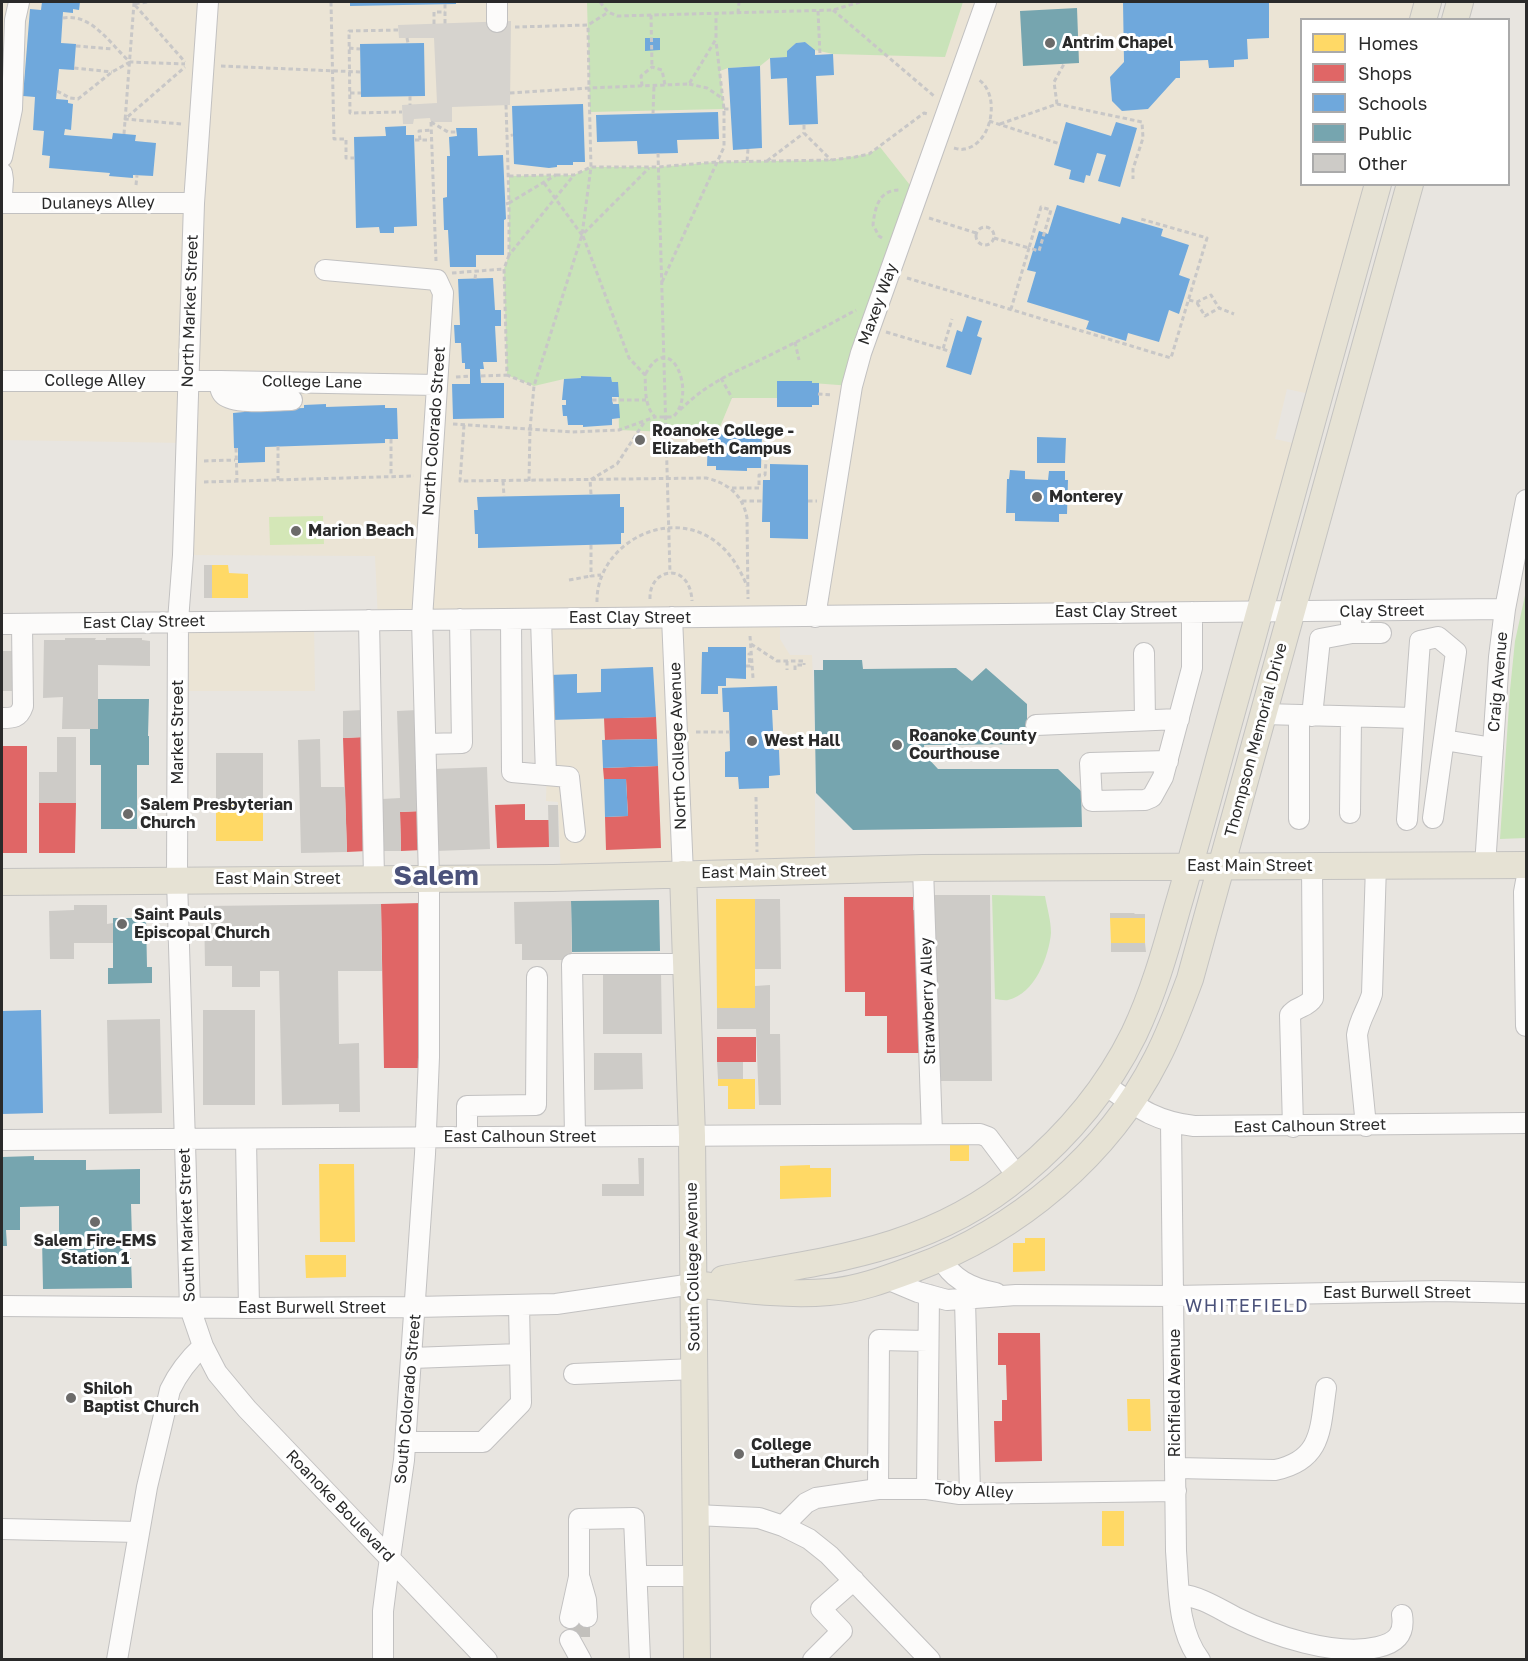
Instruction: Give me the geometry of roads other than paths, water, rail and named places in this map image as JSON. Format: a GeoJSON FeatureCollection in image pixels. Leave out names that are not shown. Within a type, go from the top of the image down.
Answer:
{"type":"FeatureCollection","features":[{"type":"Feature","properties":{"kind":"main road"},"geometry":{"type":"LineString","coordinates":[[1424,18],[1428,2]]}},
{"type":"Feature","properties":{"kind":"main road"},"geometry":{"type":"LineString","coordinates":[[1456,18],[1460,2]]}},
{"type":"Feature","properties":{"kind":"main road","name":"Thompson Memorial Drive"},"geometry":{"type":"LineString","coordinates":[[693,1284],[838,1259],[901,1242],[940,1226],[978,1205],[1018,1177],[1075,1124],[1105,1085],[1132,1037],[1148,1002],[1190,866],[1377,186]]}},
{"type":"Feature","properties":{"kind":"main road","name":"Thompson Memorial Drive"},"geometry":{"type":"LineString","coordinates":[[693,1284],[776,1293],[830,1292],[887,1279],[942,1259],[1006,1224],[1049,1192],[1079,1165],[1130,1102],[1156,1061],[1173,1025],[1190,979],[1409,186]]}},
{"type":"Feature","properties":{"kind":"main road","name":"East Main Street"},"geometry":{"type":"LineString","coordinates":[[2,882],[374,879],[923,868],[1527,865]]}},
{"type":"Feature","properties":{"kind":"main road","name":"South College Avenue"},"geometry":{"type":"LineString","coordinates":[[683,874],[692,1136],[697,1659]]}},
{"type":"Feature","properties":{"kind":"street"},"geometry":{"type":"LineString","coordinates":[[2,158],[12,109],[15,20],[19,2]]}},
{"type":"Feature","properties":{"kind":"street","name":"North Market Street"},"geometry":{"type":"LineString","coordinates":[[178,621],[186,462],[194,203],[208,2]]}},
{"type":"Feature","properties":{"kind":"street"},"geometry":{"type":"LineString","coordinates":[[497,2],[497,22]]}},
{"type":"Feature","properties":{"kind":"street","name":"Maxey Way"},"geometry":{"type":"LineString","coordinates":[[815,617],[852,386],[889,272],[986,2]]}},
{"type":"Feature","properties":{"kind":"street"},"geometry":{"type":"LineString","coordinates":[[2,173],[2,194]]}},
{"type":"Feature","properties":{"kind":"street","name":"Dulaneys Alley"},"geometry":{"type":"LineString","coordinates":[[2,204],[194,203]]}},
{"type":"Feature","properties":{"kind":"street","name":"North Colorado Street"},"geometry":{"type":"LineString","coordinates":[[325,270],[437,280],[443,293],[446,381],[434,423],[422,619],[429,878]]}},
{"type":"Feature","properties":{"kind":"street","name":"College Alley"},"geometry":{"type":"LineString","coordinates":[[2,381],[188,381]]}},
{"type":"Feature","properties":{"kind":"street","name":"College Lane"},"geometry":{"type":"LineString","coordinates":[[188,381],[446,381]]}},
{"type":"Feature","properties":{"kind":"street"},"geometry":{"type":"LineString","coordinates":[[220,381],[220,390],[225,396],[239,400],[292,400]]}},
{"type":"Feature","properties":{"kind":"street","name":"Craig Avenue"},"geometry":{"type":"LineString","coordinates":[[1485,866],[1499,657],[1505,609],[1527,500]]}},
{"type":"Feature","properties":{"kind":"street","name":"Clay Street"},"geometry":{"type":"LineString","coordinates":[[1259,612],[1505,609]]}},
{"type":"Feature","properties":{"kind":"street"},"geometry":{"type":"LineString","coordinates":[[1438,638],[1440,610]]}},
{"type":"Feature","properties":{"kind":"street"},"geometry":{"type":"LineString","coordinates":[[1168,761],[1192,668],[1192,612]]}},
{"type":"Feature","properties":{"kind":"street","name":"East Clay Street"},"geometry":{"type":"LineString","coordinates":[[2,624],[1259,612]]}},
{"type":"Feature","properties":{"kind":"street"},"geometry":{"type":"LineString","coordinates":[[1350,612],[1352,633]]}},
{"type":"Feature","properties":{"kind":"street","name":"North College Avenue"},"geometry":{"type":"LineString","coordinates":[[672,617],[683,874]]}},
{"type":"Feature","properties":{"kind":"street"},"geometry":{"type":"LineString","coordinates":[[426,744],[462,743],[460,619]]}},
{"type":"Feature","properties":{"kind":"street"},"geometry":{"type":"LineString","coordinates":[[511,619],[512,772],[569,777],[575,832]]}},
{"type":"Feature","properties":{"kind":"street"},"geometry":{"type":"LineString","coordinates":[[541,619],[546,775]]}},
{"type":"Feature","properties":{"kind":"street"},"geometry":{"type":"LineString","coordinates":[[369,620],[374,879]]}},
{"type":"Feature","properties":{"kind":"street","name":"Market Street"},"geometry":{"type":"LineString","coordinates":[[177,880],[178,621]]}},
{"type":"Feature","properties":{"kind":"street"},"geometry":{"type":"LineString","coordinates":[[2,718],[15,718],[21,714],[23,706],[22,624]]}},
{"type":"Feature","properties":{"kind":"street"},"geometry":{"type":"LineString","coordinates":[[1299,819],[1306,715],[1320,639],[1352,633],[1381,633]]}},
{"type":"Feature","properties":{"kind":"street"},"geometry":{"type":"LineString","coordinates":[[1407,820],[1420,641],[1438,638],[1456,652],[1433,818]]}},
{"type":"Feature","properties":{"kind":"street"},"geometry":{"type":"LineString","coordinates":[[1144,653],[1145,720]]}},
{"type":"Feature","properties":{"kind":"street"},"geometry":{"type":"LineString","coordinates":[[1263,714],[1414,718]]}},
{"type":"Feature","properties":{"kind":"street"},"geometry":{"type":"LineString","coordinates":[[1350,813],[1351,717]]}},
{"type":"Feature","properties":{"kind":"street"},"geometry":{"type":"LineString","coordinates":[[1036,725],[1179,719]]}},
{"type":"Feature","properties":{"kind":"street"},"geometry":{"type":"LineString","coordinates":[[1444,740],[1493,748]]}},
{"type":"Feature","properties":{"kind":"street"},"geometry":{"type":"LineString","coordinates":[[1293,1127],[1290,1015],[1293,1010],[1309,1004],[1313,998],[1312,865]]}},
{"type":"Feature","properties":{"kind":"street"},"geometry":{"type":"LineString","coordinates":[[1366,1126],[1357,1035],[1359,1024],[1368,1009],[1372,994],[1376,865]]}},
{"type":"Feature","properties":{"kind":"street","name":"Strawberry Alley"},"geometry":{"type":"LineString","coordinates":[[923,868],[932,1134]]}},
{"type":"Feature","properties":{"kind":"street","name":"South Colorado Street"},"geometry":{"type":"LineString","coordinates":[[383,1659],[383,1611],[406,1442],[426,1138],[429,1057],[429,878]]}},
{"type":"Feature","properties":{"kind":"street","name":"South Market Street"},"geometry":{"type":"LineString","coordinates":[[177,880],[190,1308],[203,1346]]}},
{"type":"Feature","properties":{"kind":"street"},"geometry":{"type":"LineString","coordinates":[[1527,881],[1524,892],[1524,924],[1527,1026]]}},
{"type":"Feature","properties":{"kind":"street"},"geometry":{"type":"LineString","coordinates":[[575,1136],[572,964],[686,964]]}},
{"type":"Feature","properties":{"kind":"street"},"geometry":{"type":"LineString","coordinates":[[467,1137],[467,1106],[536,1105],[537,977]]}},
{"type":"Feature","properties":{"kind":"street","name":"East Calhoun Street"},"geometry":{"type":"LineString","coordinates":[[1105,1085],[1151,1116],[1171,1123],[1194,1126],[1293,1127],[1527,1123]]}},
{"type":"Feature","properties":{"kind":"street"},"geometry":{"type":"LineString","coordinates":[[524,1106],[524,1136]]}},
{"type":"Feature","properties":{"kind":"street","name":"Richfield Avenue"},"geometry":{"type":"LineString","coordinates":[[1171,1123],[1179,1594],[1184,1625],[1193,1651],[1200,1659]]}},
{"type":"Feature","properties":{"kind":"street","name":"East Calhoun Street"},"geometry":{"type":"LineString","coordinates":[[2,1140],[980,1134],[987,1137],[1018,1177]]}},
{"type":"Feature","properties":{"kind":"street"},"geometry":{"type":"LineString","coordinates":[[246,1138],[249,1308]]}},
{"type":"Feature","properties":{"kind":"street","name":"East Burwell Street"},"geometry":{"type":"LineString","coordinates":[[942,1259],[956,1277],[968,1285],[992,1293],[1016,1295],[1174,1296],[1440,1291],[1527,1293]]}},
{"type":"Feature","properties":{"kind":"street","name":"East Burwell Street"},"geometry":{"type":"LineString","coordinates":[[887,1279],[947,1300],[1016,1295]]}},
{"type":"Feature","properties":{"kind":"street","name":"East Burwell Street"},"geometry":{"type":"LineString","coordinates":[[2,1306],[249,1308],[556,1304],[693,1284]]}},
{"type":"Feature","properties":{"kind":"street"},"geometry":{"type":"LineString","coordinates":[[927,1489],[929,1295]]}},
{"type":"Feature","properties":{"kind":"street"},"geometry":{"type":"LineString","coordinates":[[964,1300],[970,1493]]}},
{"type":"Feature","properties":{"kind":"street"},"geometry":{"type":"LineString","coordinates":[[406,1442],[483,1442],[521,1403],[519,1305]]}},
{"type":"Feature","properties":{"kind":"street"},"geometry":{"type":"LineString","coordinates":[[878,1489],[879,1340],[928,1341]]}},
{"type":"Feature","properties":{"kind":"street"},"geometry":{"type":"LineString","coordinates":[[117,1659],[147,1487],[170,1390],[182,1369],[203,1346]]}},
{"type":"Feature","properties":{"kind":"street","name":"Roanoke Boulevard"},"geometry":{"type":"LineString","coordinates":[[203,1346],[217,1373],[248,1409],[487,1659]]}},
{"type":"Feature","properties":{"kind":"street"},"geometry":{"type":"LineString","coordinates":[[412,1358],[520,1354]]}},
{"type":"Feature","properties":{"kind":"street"},"geometry":{"type":"LineString","coordinates":[[574,1374],[695,1369]]}},
{"type":"Feature","properties":{"kind":"street"},"geometry":{"type":"LineString","coordinates":[[1176,1468],[1275,1470],[1300,1462],[1312,1452],[1318,1438],[1326,1388]]}},
{"type":"Feature","properties":{"kind":"street","name":"Toby Alley"},"geometry":{"type":"LineString","coordinates":[[783,1526],[806,1503],[816,1498],[878,1489],[927,1489],[970,1493],[1104,1494],[1176,1491]]}},
{"type":"Feature","properties":{"kind":"street"},"geometry":{"type":"LineString","coordinates":[[696,1515],[759,1518],[783,1526],[808,1539],[854,1580],[930,1659]]}},
{"type":"Feature","properties":{"kind":"street"},"geometry":{"type":"LineString","coordinates":[[579,1617],[586,1600],[579,1577],[579,1519],[634,1518],[640,1659]]}},
{"type":"Feature","properties":{"kind":"street"},"geometry":{"type":"LineString","coordinates":[[2,1529],[139,1532]]}},
{"type":"Feature","properties":{"kind":"street"},"geometry":{"type":"LineString","coordinates":[[637,1576],[697,1576]]}},
{"type":"Feature","properties":{"kind":"street"},"geometry":{"type":"LineString","coordinates":[[813,1659],[842,1631],[821,1609],[854,1580]]}},
{"type":"Feature","properties":{"kind":"street"},"geometry":{"type":"LineString","coordinates":[[1179,1594],[1194,1596],[1279,1636],[1307,1644],[1349,1649],[1370,1649],[1395,1641],[1401,1634],[1402,1615]]}},
{"type":"Feature","properties":{"kind":"tunnel"},"geometry":{"type":"LineString","coordinates":[[580,1617],[580,1640]]}},
{"type":"Feature","properties":{"kind":"place","name":"Antrim Chapel"},"geometry":{"type":"Point","coordinates":[1050,43]}},
{"type":"Feature","properties":{"kind":"place","name":"Roanoke College - Elizabeth Campus"},"geometry":{"type":"Point","coordinates":[640,440]}},
{"type":"Feature","properties":{"kind":"place","name":"Monterey"},"geometry":{"type":"Point","coordinates":[1037,497]}},
{"type":"Feature","properties":{"kind":"place","name":"Marion Beach"},"geometry":{"type":"Point","coordinates":[296,531]}},
{"type":"Feature","properties":{"kind":"place","name":"West Hall"},"geometry":{"type":"Point","coordinates":[752,741]}},
{"type":"Feature","properties":{"kind":"place","name":"Roanoke County Courthouse"},"geometry":{"type":"Point","coordinates":[897,745]}},
{"type":"Feature","properties":{"kind":"place","name":"Salem Presbyterian Church"},"geometry":{"type":"Point","coordinates":[128,814]}},
{"type":"Feature","properties":{"kind":"place","name":"Saint Pauls Episcopal Church"},"geometry":{"type":"Point","coordinates":[122,924]}},
{"type":"Feature","properties":{"kind":"place","name":"Salem Fire-EMS Station 1"},"geometry":{"type":"Point","coordinates":[95,1222]}},
{"type":"Feature","properties":{"kind":"place","name":"Shiloh Baptist Church"},"geometry":{"type":"Point","coordinates":[71,1398]}},
{"type":"Feature","properties":{"kind":"place","name":"College Lutheran Church"},"geometry":{"type":"Point","coordinates":[739,1454]}},
{"type":"Feature","properties":{"kind":"district","name":"Salem"},"geometry":{"type":"Point","coordinates":[436,876]}},
{"type":"Feature","properties":{"kind":"district","name":"WHITEFIELD"},"geometry":{"type":"Point","coordinates":[1247,1306]}}]}
